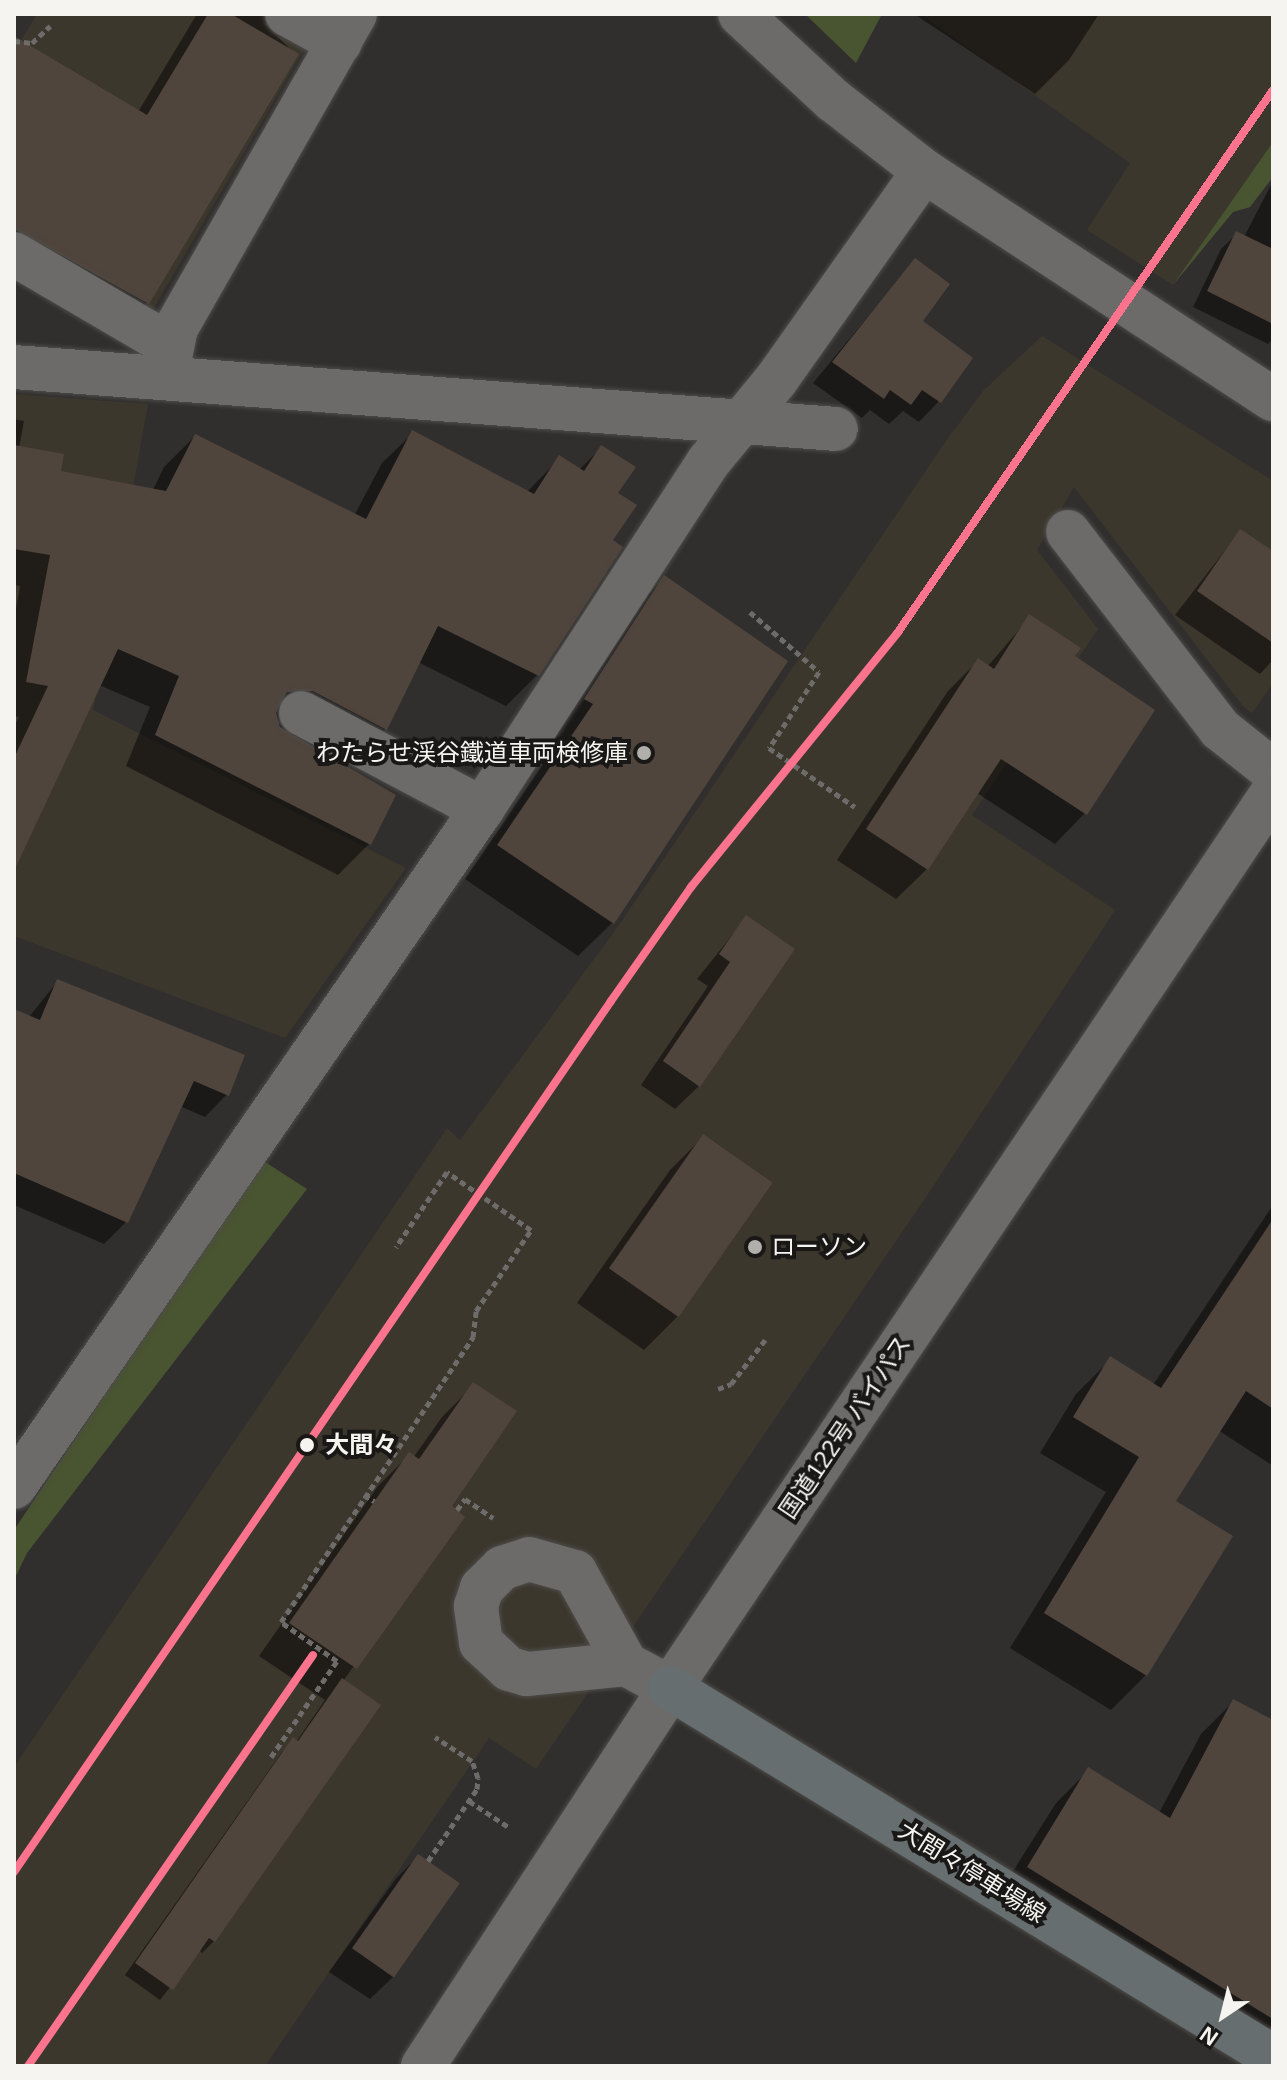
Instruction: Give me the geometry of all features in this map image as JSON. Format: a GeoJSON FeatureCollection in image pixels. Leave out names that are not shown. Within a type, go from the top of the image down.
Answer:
{"type":"FeatureCollection","features":[{"type":"Feature","properties":{"kind":"main road","name":"大間々停車場線"},"geometry":{"type":"LineString","coordinates":[[670,1688],[1273,2057]]}},
{"type":"Feature","properties":{"kind":"street"},"geometry":{"type":"LineString","coordinates":[[168,361],[348,28],[287,14]]}},
{"type":"Feature","properties":{"kind":"street"},"geometry":{"type":"LineString","coordinates":[[740,14],[833,100],[924,171],[1273,399]]}},
{"type":"Feature","properties":{"kind":"street"},"geometry":{"type":"LineString","coordinates":[[14,1487],[482,809],[709,461],[776,380],[924,171]]}},
{"type":"Feature","properties":{"kind":"street"},"geometry":{"type":"LineString","coordinates":[[14,254],[168,361]]}},
{"type":"Feature","properties":{"kind":"street"},"geometry":{"type":"LineString","coordinates":[[14,367],[168,361],[740,422],[836,429]]}},
{"type":"Feature","properties":{"kind":"street"},"geometry":{"type":"LineString","coordinates":[[1068,532],[1271,796]]}},
{"type":"Feature","properties":{"kind":"street"},"geometry":{"type":"LineString","coordinates":[[301,713],[482,809]]}},
{"type":"Feature","properties":{"kind":"street","name":"国道122号 バイパス"},"geometry":{"type":"LineString","coordinates":[[423,2066],[670,1688],[1271,796]]}},
{"type":"Feature","properties":{"kind":"street"},"geometry":{"type":"LineString","coordinates":[[626,1664],[670,1688]]}},
{"type":"Feature","properties":{"kind":"path"},"geometry":{"type":"LineString","coordinates":[[14,41],[32,43],[50,26]]}},
{"type":"Feature","properties":{"kind":"path"},"geometry":{"type":"LineString","coordinates":[[750,612],[819,672],[769,748],[855,807]]}},
{"type":"Feature","properties":{"kind":"path"},"geometry":{"type":"LineString","coordinates":[[271,1757],[337,1661],[281,1622],[473,1337],[476,1311],[531,1230],[447,1172],[396,1247]]}},
{"type":"Feature","properties":{"kind":"path"},"geometry":{"type":"LineString","coordinates":[[718,1389],[731,1384],[765,1340]]}},
{"type":"Feature","properties":{"kind":"path"},"geometry":{"type":"LineString","coordinates":[[364,1495],[374,1501]]}},
{"type":"Feature","properties":{"kind":"path"},"geometry":{"type":"LineString","coordinates":[[428,1861],[477,1789],[476,1767],[435,1737]]}},
{"type":"Feature","properties":{"kind":"path"},"geometry":{"type":"LineString","coordinates":[[469,1801],[510,1828]]}},
{"type":"Feature","properties":{"kind":"shaded area"},"geometry":{"type":"Polygon","coordinates":[[[37,14],[259,14],[307,44],[150,315],[14,238],[14,52],[37,14]]]}},
{"type":"Feature","properties":{"kind":"shaded area"},"geometry":{"type":"Polygon","coordinates":[[[920,14],[1273,14],[1273,177],[1250,207],[1233,212],[1173,285],[1087,230],[1130,163],[920,14]]]}},
{"type":"Feature","properties":{"kind":"shaded area","name":"大間々"},"geometry":{"type":"Polygon","coordinates":[[[1042,336],[1273,481],[1273,683],[1252,713],[1243,706],[1074,487],[1037,550],[1098,629],[972,815],[1115,910],[924,1200],[536,1769],[489,1738],[265,2066],[14,2066],[14,1767],[447,1128],[460,1140],[617,928],[946,441],[984,390],[1042,336]]]}},
{"type":"Feature","properties":{"kind":"shaded area"},"geometry":{"type":"Polygon","coordinates":[[[14,394],[148,404],[93,710],[406,868],[285,1038],[14,936],[14,394]]]}},
{"type":"Feature","properties":{"kind":"green space"},"geometry":{"type":"Polygon","coordinates":[[[805,14],[882,14],[856,63],[805,14]]]}},
{"type":"Feature","properties":{"kind":"green space"},"geometry":{"type":"Polygon","coordinates":[[[1273,142],[1273,177],[1250,207],[1233,212],[1173,285],[1273,142]]]}},
{"type":"Feature","properties":{"kind":"green space"},"geometry":{"type":"Polygon","coordinates":[[[262,1160],[307,1189],[27,1553],[14,1580],[14,1530],[262,1160]]]}},
{"type":"Feature","properties":{"kind":"building"},"geometry":{"type":"Polygon","coordinates":[[[208,14],[231,14],[299,54],[149,304],[14,229],[14,36],[147,115],[208,14]]]}},
{"type":"Feature","properties":{"kind":"building"},"geometry":{"type":"Polygon","coordinates":[[[1236,231],[1273,249],[1273,324],[1207,291],[1236,231]]]}},
{"type":"Feature","properties":{"kind":"building"},"geometry":{"type":"Polygon","coordinates":[[[915,258],[950,284],[923,321],[973,358],[941,403],[922,390],[911,405],[890,390],[884,399],[832,362],[915,258]]]}},
{"type":"Feature","properties":{"kind":"building"},"geometry":{"type":"Polygon","coordinates":[[[412,430],[534,494],[559,455],[584,471],[601,445],[636,467],[618,493],[637,505],[613,540],[623,547],[539,676],[438,626],[387,730],[313,691],[287,692],[276,713],[280,727],[396,795],[371,845],[155,735],[179,676],[118,649],[14,871],[14,758],[48,686],[26,682],[50,555],[14,549],[14,445],[64,454],[61,471],[166,491],[195,434],[366,519],[412,430]]]}},
{"type":"Feature","properties":{"kind":"building"},"geometry":{"type":"Polygon","coordinates":[[[1240,529],[1273,551],[1273,643],[1197,591],[1240,529]]]}},
{"type":"Feature","properties":{"kind":"building","name":"わたらせ渓谷鐵道車両検修庫"},"geometry":{"type":"Polygon","coordinates":[[[664,575],[788,661],[614,924],[497,845],[593,704],[584,699],[664,575]]]}},
{"type":"Feature","properties":{"kind":"building"},"geometry":{"type":"Polygon","coordinates":[[[1029,614],[1081,648],[1075,656],[1155,710],[1087,815],[1001,759],[928,870],[866,829],[978,658],[994,669],[1029,614]]]}},
{"type":"Feature","properties":{"kind":"building"},"geometry":{"type":"Polygon","coordinates":[[[746,915],[795,949],[700,1087],[663,1061],[730,962],[719,954],[746,915]]]}},
{"type":"Feature","properties":{"kind":"building"},"geometry":{"type":"Polygon","coordinates":[[[57,979],[245,1055],[229,1096],[194,1081],[128,1223],[14,1173],[14,1009],[40,1020],[57,979]]]}},
{"type":"Feature","properties":{"kind":"building"},"geometry":{"type":"Polygon","coordinates":[[[703,1134],[773,1183],[679,1317],[609,1268],[703,1134]]]}},
{"type":"Feature","properties":{"kind":"building"},"geometry":{"type":"Polygon","coordinates":[[[1273,1219],[1273,1409],[1246,1391],[1176,1501],[1233,1536],[1147,1676],[1044,1613],[1139,1457],[1073,1417],[1110,1356],[1161,1388],[1273,1219]]]}},
{"type":"Feature","properties":{"kind":"building"},"geometry":{"type":"Polygon","coordinates":[[[473,1382],[517,1411],[452,1506],[465,1517],[357,1669],[289,1623],[409,1452],[419,1459],[473,1382]]]}},
{"type":"Feature","properties":{"kind":"building"},"geometry":{"type":"Polygon","coordinates":[[[342,1678],[381,1705],[215,1942],[209,1938],[173,1990],[135,1963],[293,1737],[298,1741],[342,1678]]]}},
{"type":"Feature","properties":{"kind":"building"},"geometry":{"type":"Polygon","coordinates":[[[1233,1699],[1273,1720],[1273,2019],[1027,1867],[1088,1767],[1170,1818],[1233,1699]]]}},
{"type":"Feature","properties":{"kind":"building"},"geometry":{"type":"Polygon","coordinates":[[[418,1854],[460,1883],[394,1977],[352,1948],[418,1854]]]}},
{"type":"Feature","properties":{"kind":"transit line"},"geometry":{"type":"LineString","coordinates":[[14,1872],[691,887],[898,632],[1273,90]]}},
{"type":"Feature","properties":{"kind":"transit line"},"geometry":{"type":"LineString","coordinates":[[28,2066],[313,1655]]}},
{"type":"Feature","properties":{"kind":"place","name":"わたらせ渓谷鐵道車両検修庫"},"geometry":{"type":"Point","coordinates":[644,753]}},
{"type":"Feature","properties":{"kind":"place","name":"ローソン"},"geometry":{"type":"Point","coordinates":[755,1247]}},
{"type":"Feature","properties":{"kind":"place","name":"大間々"},"geometry":{"type":"Point","coordinates":[307,1445]}}]}
